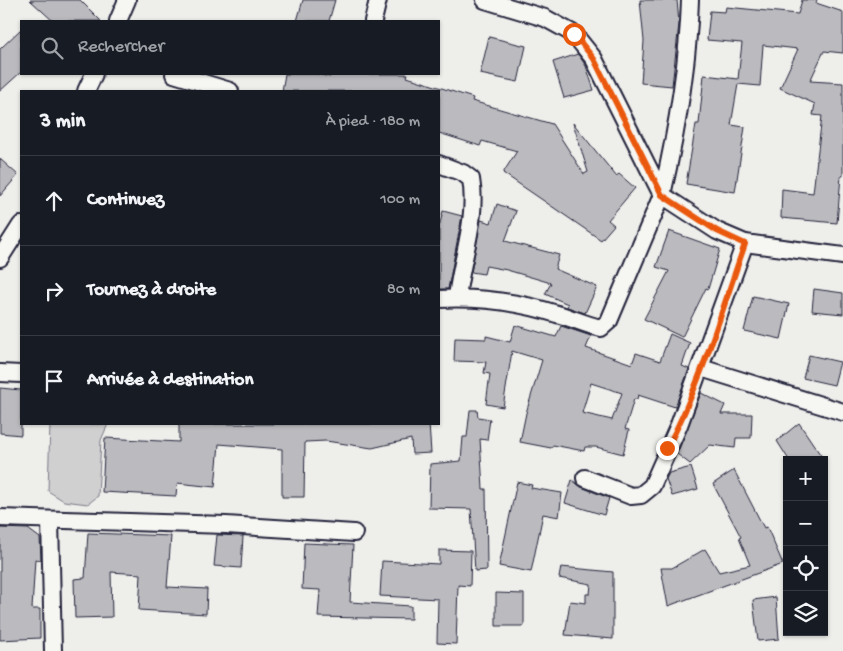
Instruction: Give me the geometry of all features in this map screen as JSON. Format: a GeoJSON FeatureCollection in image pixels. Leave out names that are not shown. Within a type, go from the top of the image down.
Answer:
{"type":"FeatureCollection","features":[{"type":"Feature","properties":{"kind":"street"},"geometry":{"type":"LineString","coordinates":[[118,20],[127,0]]}},
{"type":"Feature","properties":{"kind":"street"},"geometry":{"type":"LineString","coordinates":[[372,20],[378,0]]}},
{"type":"Feature","properties":{"kind":"street"},"geometry":{"type":"LineString","coordinates":[[484,0],[545,18],[574,34],[594,59],[662,195],[710,227],[745,244],[843,256]]}},
{"type":"Feature","properties":{"kind":"street"},"geometry":{"type":"LineString","coordinates":[[440,299],[456,298],[512,303],[556,313],[601,328],[610,322],[662,195],[681,103],[688,47],[690,0]]}},
{"type":"Feature","properties":{"kind":"street"},"geometry":{"type":"LineString","coordinates":[[86,90],[94,75]]}},
{"type":"Feature","properties":{"kind":"street"},"geometry":{"type":"LineString","coordinates":[[177,75],[227,90]]}},
{"type":"Feature","properties":{"kind":"street"},"geometry":{"type":"LineString","coordinates":[[440,164],[463,173],[471,180],[473,189],[469,230],[456,298]]}},
{"type":"Feature","properties":{"kind":"street"},"geometry":{"type":"LineString","coordinates":[[0,258],[19,233]]}},
{"type":"Feature","properties":{"kind":"street"},"geometry":{"type":"LineString","coordinates":[[585,478],[631,496],[641,496],[652,486],[701,368],[745,244]]}},
{"type":"Feature","properties":{"kind":"street"},"geometry":{"type":"LineString","coordinates":[[701,368],[843,412]]}},
{"type":"Feature","properties":{"kind":"street"},"geometry":{"type":"LineString","coordinates":[[0,373],[20,374]]}},
{"type":"Feature","properties":{"kind":"street"},"geometry":{"type":"LineString","coordinates":[[0,518],[226,525],[354,533]]}},
{"type":"Feature","properties":{"kind":"street"},"geometry":{"type":"LineString","coordinates":[[50,520],[53,651]]}},
{"type":"Feature","properties":{"kind":"shaded area"},"geometry":{"type":"Polygon","coordinates":[[[50,425],[108,425],[101,440],[98,496],[88,504],[64,501],[48,491],[50,425]]]}},
{"type":"Feature","properties":{"kind":"building"},"geometry":{"type":"Polygon","coordinates":[[[30,0],[80,0],[100,20],[52,20],[30,0]]]}},
{"type":"Feature","properties":{"kind":"building"},"geometry":{"type":"Polygon","coordinates":[[[303,0],[335,0],[329,20],[297,20],[303,0]]]}},
{"type":"Feature","properties":{"kind":"building"},"geometry":{"type":"Polygon","coordinates":[[[640,0],[677,0],[679,24],[672,86],[641,83],[644,41],[640,0]]]}},
{"type":"Feature","properties":{"kind":"building"},"geometry":{"type":"Polygon","coordinates":[[[802,0],[817,0],[816,3],[843,12],[843,53],[824,51],[810,81],[843,83],[843,176],[841,176],[837,223],[781,218],[782,189],[813,193],[822,116],[813,115],[815,104],[780,88],[798,49],[763,45],[760,86],[738,84],[731,125],[745,127],[735,192],[686,184],[696,124],[699,124],[704,75],[738,79],[742,43],[707,40],[710,11],[725,12],[726,7],[798,14],[802,0]]]}},
{"type":"Feature","properties":{"kind":"building"},"geometry":{"type":"Polygon","coordinates":[[[20,30],[20,73],[0,91],[0,49],[20,30]]]}},
{"type":"Feature","properties":{"kind":"building"},"geometry":{"type":"Polygon","coordinates":[[[489,37],[526,46],[518,82],[480,74],[489,37]]]}},
{"type":"Feature","properties":{"kind":"building"},"geometry":{"type":"Polygon","coordinates":[[[578,54],[586,66],[594,90],[564,98],[553,62],[578,54]]]}},
{"type":"Feature","properties":{"kind":"building"},"geometry":{"type":"Polygon","coordinates":[[[285,75],[321,75],[330,77],[331,75],[408,75],[407,77],[473,98],[472,101],[552,124],[584,174],[588,172],[573,123],[616,176],[619,174],[635,188],[608,220],[614,225],[601,240],[503,173],[517,151],[482,141],[480,146],[440,133],[440,90],[282,90],[285,75]]]}},
{"type":"Feature","properties":{"kind":"building"},"geometry":{"type":"Polygon","coordinates":[[[0,159],[18,175],[0,196],[0,159]]]}},
{"type":"Feature","properties":{"kind":"building"},"geometry":{"type":"Polygon","coordinates":[[[497,204],[516,211],[505,241],[559,255],[555,269],[597,287],[585,313],[567,307],[568,304],[545,294],[551,283],[486,266],[484,274],[471,272],[481,220],[491,223],[497,204]]]}},
{"type":"Feature","properties":{"kind":"building"},"geometry":{"type":"Polygon","coordinates":[[[443,211],[462,216],[448,289],[440,289],[440,223],[443,211]]]}},
{"type":"Feature","properties":{"kind":"building"},"geometry":{"type":"Polygon","coordinates":[[[669,231],[720,249],[708,289],[706,288],[682,337],[644,319],[669,271],[656,267],[669,231]]]}},
{"type":"Feature","properties":{"kind":"building"},"geometry":{"type":"Polygon","coordinates":[[[814,289],[843,293],[843,314],[812,311],[814,289]]]}},
{"type":"Feature","properties":{"kind":"building"},"geometry":{"type":"Polygon","coordinates":[[[753,296],[789,304],[781,339],[744,331],[753,296]]]}},
{"type":"Feature","properties":{"kind":"building"},"geometry":{"type":"Polygon","coordinates":[[[515,325],[556,337],[561,326],[591,336],[586,348],[632,364],[636,353],[660,361],[670,334],[690,343],[682,366],[689,369],[675,407],[638,395],[637,399],[634,399],[625,429],[629,430],[623,454],[596,447],[585,447],[584,451],[553,445],[551,448],[520,442],[526,413],[542,360],[512,351],[503,407],[486,404],[490,374],[484,373],[486,362],[454,361],[455,338],[486,339],[486,336],[510,342],[515,325]],[[591,383],[582,413],[612,420],[622,393],[591,383]]]}},
{"type":"Feature","properties":{"kind":"building"},"geometry":{"type":"Polygon","coordinates":[[[809,355],[840,362],[834,385],[803,378],[809,355]]]}},
{"type":"Feature","properties":{"kind":"building"},"geometry":{"type":"Polygon","coordinates":[[[0,388],[20,390],[21,435],[0,433],[0,388]]]}},
{"type":"Feature","properties":{"kind":"building"},"geometry":{"type":"Polygon","coordinates":[[[701,393],[725,405],[721,414],[752,414],[751,438],[736,438],[735,448],[710,445],[690,464],[677,454],[701,393]]]}},
{"type":"Feature","properties":{"kind":"building"},"geometry":{"type":"Polygon","coordinates":[[[470,410],[477,410],[478,417],[490,419],[487,440],[480,439],[483,489],[486,489],[487,570],[475,571],[471,509],[429,508],[430,464],[461,461],[463,437],[467,437],[470,410]]]}},
{"type":"Feature","properties":{"kind":"building"},"geometry":{"type":"Polygon","coordinates":[[[799,423],[821,456],[786,456],[777,441],[799,423]]]}},
{"type":"Feature","properties":{"kind":"building"},"geometry":{"type":"Polygon","coordinates":[[[179,425],[429,425],[431,453],[412,454],[411,439],[372,448],[326,441],[305,442],[304,497],[282,497],[282,449],[219,444],[215,487],[177,483],[176,496],[102,492],[105,438],[179,442],[179,425]]]}},
{"type":"Feature","properties":{"kind":"building"},"geometry":{"type":"Polygon","coordinates":[[[691,467],[698,489],[672,496],[666,479],[669,473],[691,467]]]}},
{"type":"Feature","properties":{"kind":"building"},"geometry":{"type":"Polygon","coordinates":[[[734,470],[764,528],[767,527],[783,564],[668,606],[661,568],[672,568],[705,549],[719,572],[750,565],[739,538],[741,537],[713,484],[734,470]]]}},
{"type":"Feature","properties":{"kind":"building"},"geometry":{"type":"Polygon","coordinates":[[[572,480],[581,487],[609,498],[604,515],[565,503],[572,480]]]}},
{"type":"Feature","properties":{"kind":"building"},"geometry":{"type":"Polygon","coordinates":[[[517,482],[532,485],[531,488],[562,493],[559,517],[543,514],[531,572],[499,566],[517,482]]]}},
{"type":"Feature","properties":{"kind":"building"},"geometry":{"type":"Polygon","coordinates":[[[0,528],[28,529],[40,538],[41,560],[35,559],[32,609],[40,609],[40,638],[0,640],[0,528]]]}},
{"type":"Feature","properties":{"kind":"building"},"geometry":{"type":"Polygon","coordinates":[[[88,533],[171,536],[167,587],[207,589],[206,614],[139,610],[141,574],[111,572],[112,617],[75,618],[74,579],[85,578],[88,533]]]}},
{"type":"Feature","properties":{"kind":"building"},"geometry":{"type":"Polygon","coordinates":[[[217,535],[243,536],[241,568],[214,566],[217,535]]]}},
{"type":"Feature","properties":{"kind":"building"},"geometry":{"type":"Polygon","coordinates":[[[304,543],[353,545],[350,602],[411,606],[411,619],[318,617],[320,590],[302,589],[304,543]]]}},
{"type":"Feature","properties":{"kind":"building"},"geometry":{"type":"Polygon","coordinates":[[[439,550],[471,551],[470,586],[458,585],[456,644],[437,643],[438,599],[380,596],[382,561],[439,564],[439,550]]]}},
{"type":"Feature","properties":{"kind":"building"},"geometry":{"type":"Polygon","coordinates":[[[561,567],[613,572],[613,639],[565,635],[570,601],[586,603],[586,594],[590,594],[591,584],[559,578],[561,567]]]}},
{"type":"Feature","properties":{"kind":"building"},"geometry":{"type":"Polygon","coordinates":[[[496,593],[524,594],[524,626],[496,626],[496,593]]]}},
{"type":"Feature","properties":{"kind":"building"},"geometry":{"type":"Polygon","coordinates":[[[776,597],[779,639],[758,641],[753,600],[776,597]]]}},
{"type":"Feature","properties":{"kind":"route"},"geometry":{"type":"LineString","coordinates":[[574,34],[594,59],[662,195],[717,231],[745,244],[701,368],[679,425],[667,448]]}}]}
